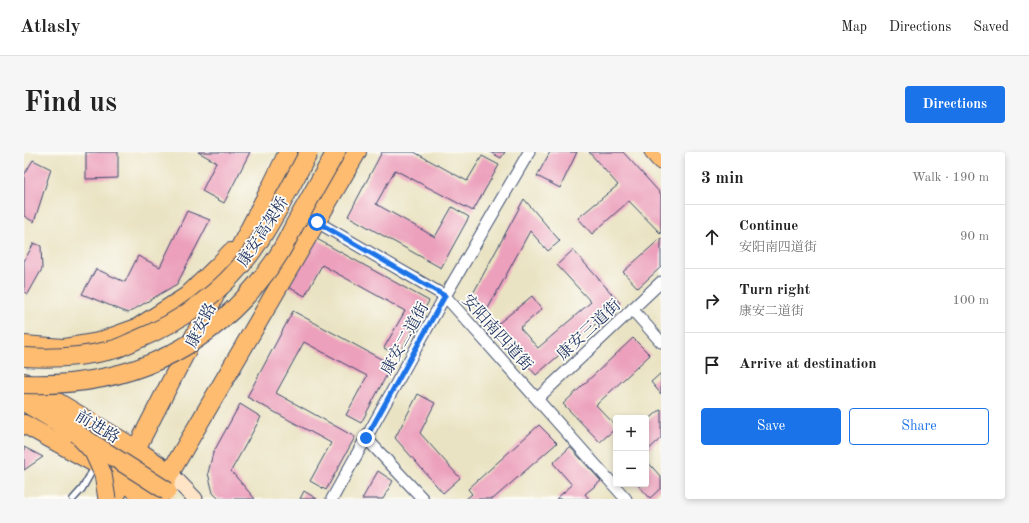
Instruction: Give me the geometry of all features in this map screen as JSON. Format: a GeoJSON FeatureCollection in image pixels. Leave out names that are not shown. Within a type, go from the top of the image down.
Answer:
{"type":"FeatureCollection","features":[{"type":"Feature","properties":{"kind":"highway","name":"康安路"},"geometry":{"type":"LineString","coordinates":[[115,499],[136,449],[248,234],[288,152]]}},
{"type":"Feature","properties":{"kind":"highway","name":"康安高架桥"},"geometry":{"type":"LineString","coordinates":[[24,357],[77,357],[112,350],[150,334],[185,315],[210,297],[237,270],[252,251],[276,213],[309,152]]}},
{"type":"Feature","properties":{"kind":"highway","name":"康安高架桥"},"geometry":{"type":"LineString","coordinates":[[24,383],[54,383],[96,379],[131,370],[166,357],[204,335],[246,298],[275,261],[336,152]]}},
{"type":"Feature","properties":{"kind":"highway"},"geometry":{"type":"LineString","coordinates":[[24,402],[76,433],[166,496],[170,473],[357,152]]}},
{"type":"Feature","properties":{"kind":"highway"},"geometry":{"type":"LineString","coordinates":[[24,345],[63,348],[98,342],[137,328],[187,296],[218,267],[248,234]]}},
{"type":"Feature","properties":{"kind":"highway","name":"前进路"},"geometry":{"type":"LineString","coordinates":[[24,383],[136,449],[170,473]]}},
{"type":"Feature","properties":{"kind":"highway","name":"前进路"},"geometry":{"type":"LineString","coordinates":[[24,424],[96,464],[122,480],[146,499]]}},
{"type":"Feature","properties":{"kind":"main road"},"geometry":{"type":"LineString","coordinates":[[653,152],[661,161]]}},
{"type":"Feature","properties":{"kind":"main road"},"geometry":{"type":"LineString","coordinates":[[76,433],[93,452],[104,474],[108,499]]}},
{"type":"Feature","properties":{"kind":"main road"},"geometry":{"type":"LineString","coordinates":[[170,473],[195,499]]}},
{"type":"Feature","properties":{"kind":"street","name":"康安二道街"},"geometry":{"type":"LineString","coordinates":[[332,499],[445,296],[529,152]]}},
{"type":"Feature","properties":{"kind":"street","name":"安阳南四道街"},"geometry":{"type":"LineString","coordinates":[[317,222],[445,296],[626,499]]}},
{"type":"Feature","properties":{"kind":"street","name":"康安三道街"},"geometry":{"type":"LineString","coordinates":[[537,399],[661,282]]}},
{"type":"Feature","properties":{"kind":"street"},"geometry":{"type":"LineString","coordinates":[[632,309],[661,342]]}},
{"type":"Feature","properties":{"kind":"street"},"geometry":{"type":"LineString","coordinates":[[366,438],[423,499]]}},
{"type":"Feature","properties":{"kind":"lane"},"geometry":{"type":"LineString","coordinates":[[73,499],[82,490],[96,464]]}},
{"type":"Feature","properties":{"kind":"building"},"geometry":{"type":"Polygon","coordinates":[[[86,152],[118,152],[118,178],[86,179],[86,152]]]}},
{"type":"Feature","properties":{"kind":"building"},"geometry":{"type":"Polygon","coordinates":[[[198,152],[250,152],[224,203],[202,191],[216,162],[198,152]]]}},
{"type":"Feature","properties":{"kind":"building"},"geometry":{"type":"Polygon","coordinates":[[[382,152],[414,152],[467,181],[482,156],[499,165],[473,211],[395,170],[376,204],[435,237],[452,207],[469,217],[441,268],[348,216],[382,152]]]}},
{"type":"Feature","properties":{"kind":"building"},"geometry":{"type":"Polygon","coordinates":[[[490,152],[505,152],[501,158],[490,152]]]}},
{"type":"Feature","properties":{"kind":"building"},"geometry":{"type":"Polygon","coordinates":[[[550,152],[577,152],[560,188],[537,176],[550,152]]]}},
{"type":"Feature","properties":{"kind":"building"},"geometry":{"type":"Polygon","coordinates":[[[589,152],[623,152],[661,194],[661,234],[629,201],[592,234],[578,218],[618,185],[589,152]]]}},
{"type":"Feature","properties":{"kind":"building"},"geometry":{"type":"Polygon","coordinates":[[[33,160],[51,169],[34,222],[24,216],[24,175],[33,160]]]}},
{"type":"Feature","properties":{"kind":"building"},"geometry":{"type":"Polygon","coordinates":[[[524,199],[560,241],[548,251],[530,231],[485,314],[469,301],[524,199]]]}},
{"type":"Feature","properties":{"kind":"building"},"geometry":{"type":"Polygon","coordinates":[[[187,211],[210,220],[177,284],[128,313],[82,294],[96,269],[125,282],[138,256],[160,267],[187,211]]]}},
{"type":"Feature","properties":{"kind":"building"},"geometry":{"type":"Polygon","coordinates":[[[315,238],[429,301],[398,356],[384,348],[405,311],[322,265],[305,296],[288,287],[315,238]]]}},
{"type":"Feature","properties":{"kind":"building"},"geometry":{"type":"Polygon","coordinates":[[[661,238],[661,267],[638,288],[623,272],[661,238]]]}},
{"type":"Feature","properties":{"kind":"building"},"geometry":{"type":"Polygon","coordinates":[[[34,243],[41,246],[42,269],[28,294],[24,292],[24,261],[34,243]]]}},
{"type":"Feature","properties":{"kind":"building"},"geometry":{"type":"Polygon","coordinates":[[[573,250],[620,303],[536,375],[494,327],[532,296],[542,309],[520,328],[538,348],[591,302],[557,265],[573,250]]]}},
{"type":"Feature","properties":{"kind":"building"},"geometry":{"type":"Polygon","coordinates":[[[293,311],[392,365],[361,423],[346,415],[367,376],[304,342],[276,393],[355,437],[326,490],[310,481],[331,443],[247,397],[293,311]]]}},
{"type":"Feature","properties":{"kind":"building"},"geometry":{"type":"Polygon","coordinates":[[[633,338],[650,355],[596,405],[613,423],[613,431],[600,442],[563,404],[633,338]]]}},
{"type":"Feature","properties":{"kind":"building"},"geometry":{"type":"Polygon","coordinates":[[[661,373],[661,394],[651,382],[661,373]]]}},
{"type":"Feature","properties":{"kind":"building"},"geometry":{"type":"Polygon","coordinates":[[[418,394],[435,403],[420,433],[460,478],[443,493],[395,438],[418,394]]]}},
{"type":"Feature","properties":{"kind":"building"},"geometry":{"type":"Polygon","coordinates":[[[240,404],[261,417],[231,471],[255,499],[219,499],[213,493],[208,473],[213,453],[240,404]]]}},
{"type":"Feature","properties":{"kind":"building"},"geometry":{"type":"Polygon","coordinates":[[[661,409],[661,438],[649,449],[649,419],[661,409]]]}},
{"type":"Feature","properties":{"kind":"building"},"geometry":{"type":"Polygon","coordinates":[[[539,425],[557,443],[493,499],[466,499],[472,494],[468,489],[539,425]]]}},
{"type":"Feature","properties":{"kind":"building"},"geometry":{"type":"Polygon","coordinates":[[[24,447],[43,457],[24,470],[24,447]]]}},
{"type":"Feature","properties":{"kind":"building"},"geometry":{"type":"Polygon","coordinates":[[[570,447],[601,481],[585,494],[589,499],[556,499],[572,485],[553,463],[570,447]]]}},
{"type":"Feature","properties":{"kind":"building"},"geometry":{"type":"Polygon","coordinates":[[[649,463],[661,477],[661,488],[650,498],[640,487],[649,487],[649,463]]]}},
{"type":"Feature","properties":{"kind":"building"},"geometry":{"type":"Polygon","coordinates":[[[378,471],[393,481],[383,499],[362,499],[378,471]]]}},
{"type":"Feature","properties":{"kind":"building"},"geometry":{"type":"Polygon","coordinates":[[[304,491],[317,499],[300,499],[304,491]]]}},
{"type":"Feature","properties":{"kind":"route"},"geometry":{"type":"LineString","coordinates":[[317,222],[445,296],[366,438]]}}]}
